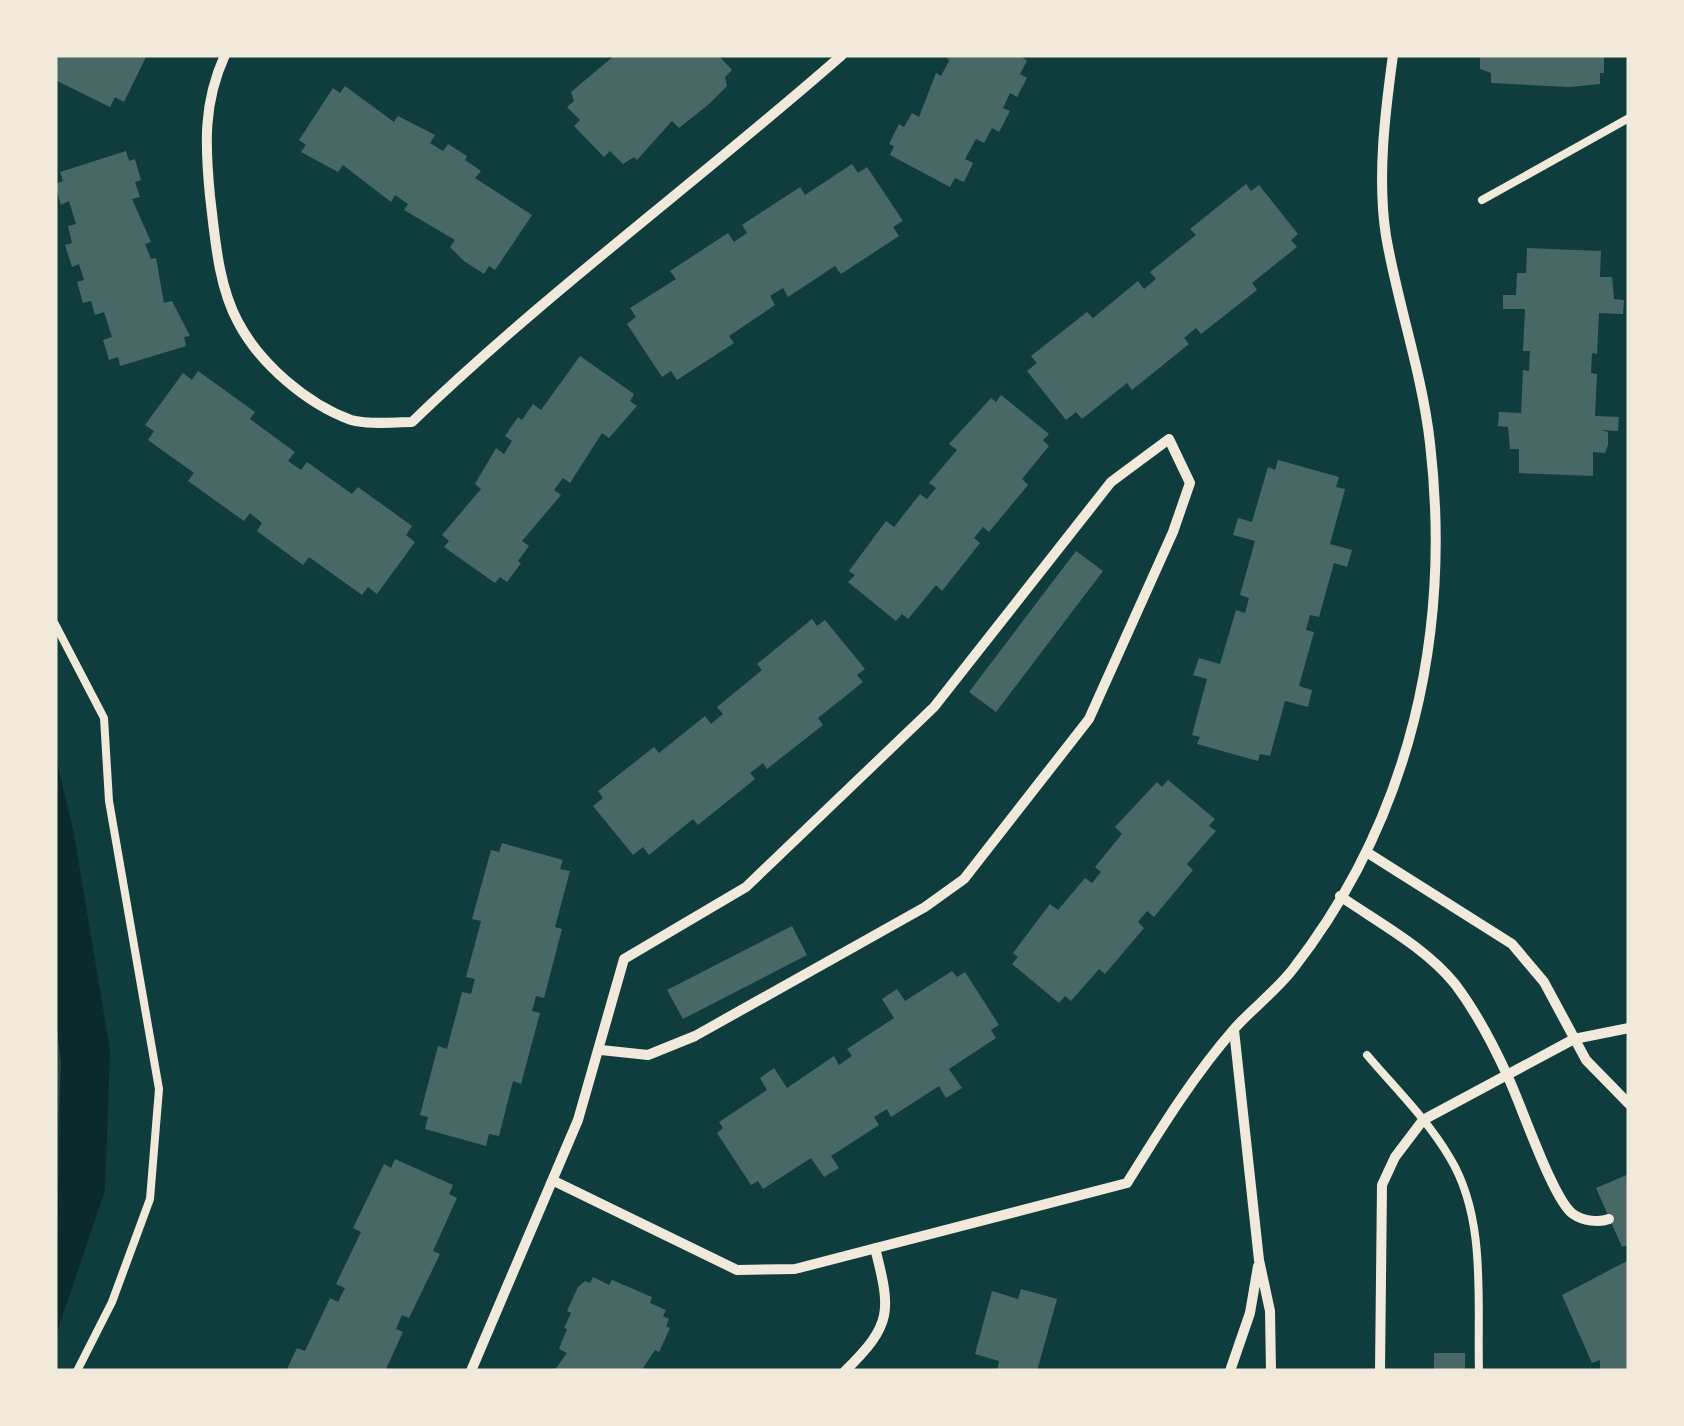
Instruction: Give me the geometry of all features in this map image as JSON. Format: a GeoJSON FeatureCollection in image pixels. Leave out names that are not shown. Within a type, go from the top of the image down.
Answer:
{"type":"FeatureCollection","features":[{"type":"Feature","properties":{"kind":"street"},"geometry":{"type":"LineString","coordinates":[[225,55],[211,85],[204,135],[216,252],[237,322],[273,367],[311,401],[355,421],[412,422],[494,343],[632,234],[842,55]]}},
{"type":"Feature","properties":{"kind":"street"},"geometry":{"type":"LineString","coordinates":[[554,1180],[737,1270],[795,1269],[1127,1183],[1174,1106],[1234,1029],[1292,970],[1368,853],[1412,741],[1436,590],[1430,442],[1386,231],[1384,120],[1393,55]]}},
{"type":"Feature","properties":{"kind":"street"},"geometry":{"type":"LineString","coordinates":[[471,1371],[554,1180],[601,1050],[624,959],[746,888],[934,708],[1111,482],[1169,439],[1190,483],[1173,532],[1089,720],[964,878],[924,907],[695,1036],[648,1056],[601,1050]]}},
{"type":"Feature","properties":{"kind":"street"},"geometry":{"type":"LineString","coordinates":[[1368,853],[1512,944],[1544,982],[1586,1060],[1629,1104]]}},
{"type":"Feature","properties":{"kind":"street"},"geometry":{"type":"LineString","coordinates":[[1340,896],[1425,954],[1452,980],[1475,1012],[1507,1074],[1557,1193],[1572,1214],[1599,1223],[1609,1219]]}},
{"type":"Feature","properties":{"kind":"street"},"geometry":{"type":"LineString","coordinates":[[1380,1371],[1382,1185],[1395,1157],[1423,1120],[1574,1039],[1629,1028]]}},
{"type":"Feature","properties":{"kind":"street"},"geometry":{"type":"LineString","coordinates":[[1234,1029],[1258,1260],[1270,1310],[1271,1371]]}},
{"type":"Feature","properties":{"kind":"street"},"geometry":{"type":"LineString","coordinates":[[845,1371],[882,1332],[888,1310],[875,1248]]}},
{"type":"Feature","properties":{"kind":"street"},"geometry":{"type":"LineString","coordinates":[[1230,1371],[1250,1313],[1258,1260]]}},
{"type":"Feature","properties":{"kind":"lane"},"geometry":{"type":"LineString","coordinates":[[1482,200],[1629,118]]}},
{"type":"Feature","properties":{"kind":"lane"},"geometry":{"type":"LineString","coordinates":[[55,624],[104,718],[112,819],[160,1089],[150,1200],[112,1302],[77,1371]]}},
{"type":"Feature","properties":{"kind":"lane"},"geometry":{"type":"LineString","coordinates":[[1367,1055],[1423,1120],[1462,1184],[1476,1242],[1479,1371]]}},
{"type":"Feature","properties":{"kind":"shaded area"},"geometry":{"type":"Polygon","coordinates":[[[55,753],[73,829],[110,1050],[105,1191],[55,1338],[61,1062],[55,1014],[55,753]]]}},
{"type":"Feature","properties":{"kind":"shaded area"},"geometry":{"type":"Polygon","coordinates":[[[55,1014],[61,1062],[55,1197],[55,1014]]]}},
{"type":"Feature","properties":{"kind":"building"},"geometry":{"type":"Polygon","coordinates":[[[55,55],[147,55],[124,102],[115,97],[110,107],[55,80],[55,55]]]}},
{"type":"Feature","properties":{"kind":"building"},"geometry":{"type":"Polygon","coordinates":[[[615,55],[722,55],[732,70],[725,77],[727,86],[708,105],[679,128],[672,121],[637,160],[634,157],[623,164],[610,151],[604,157],[574,126],[580,120],[567,107],[574,101],[571,92],[615,55]]]}},
{"type":"Feature","properties":{"kind":"building"},"geometry":{"type":"Polygon","coordinates":[[[946,55],[1020,55],[1027,61],[1020,74],[1027,78],[1017,97],[1010,93],[1003,108],[1010,111],[999,132],[992,128],[984,143],[976,139],[965,159],[973,163],[964,182],[955,178],[950,187],[890,155],[894,146],[889,144],[899,124],[904,127],[912,113],[919,117],[936,73],[941,76],[949,61],[946,55]]]}},
{"type":"Feature","properties":{"kind":"building"},"geometry":{"type":"Polygon","coordinates":[[[1604,55],[1604,73],[1600,73],[1600,84],[1569,87],[1491,83],[1491,73],[1480,69],[1480,57],[1604,55]]]}},
{"type":"Feature","properties":{"kind":"building"},"geometry":{"type":"Polygon","coordinates":[[[345,86],[394,122],[398,116],[435,135],[430,143],[443,151],[448,144],[467,156],[465,160],[481,171],[475,178],[532,215],[495,270],[489,266],[484,274],[464,261],[450,247],[455,240],[404,210],[408,204],[395,195],[391,202],[343,165],[338,172],[301,152],[306,145],[299,140],[333,88],[340,93],[345,86]]]}},
{"type":"Feature","properties":{"kind":"building"},"geometry":{"type":"Polygon","coordinates":[[[126,151],[129,161],[135,159],[141,180],[135,182],[140,197],[132,199],[151,242],[145,244],[151,259],[156,258],[164,303],[172,301],[190,336],[184,337],[186,346],[120,366],[118,357],[109,360],[103,340],[112,337],[104,312],[95,315],[91,301],[83,303],[77,282],[84,280],[79,264],[72,267],[65,245],[72,243],[68,226],[76,224],[69,201],[61,205],[55,184],[63,181],[60,172],[126,151]]]}},
{"type":"Feature","properties":{"kind":"building"},"geometry":{"type":"Polygon","coordinates":[[[852,164],[858,173],[867,167],[903,221],[893,227],[899,236],[841,274],[835,266],[788,297],[783,288],[770,296],[775,305],[729,336],[734,343],[677,380],[671,371],[662,377],[627,324],[636,317],[630,308],[676,279],[670,271],[728,233],[734,242],[747,233],[742,225],[800,187],[805,195],[852,164]]]}},
{"type":"Feature","properties":{"kind":"building"},"geometry":{"type":"Polygon","coordinates":[[[1246,184],[1251,191],[1259,185],[1298,234],[1291,240],[1297,247],[1252,283],[1257,290],[1201,334],[1196,328],[1184,338],[1189,344],[1132,390],[1127,383],[1082,419],[1076,412],[1066,420],[1027,371],[1037,363],[1031,356],[1087,312],[1093,318],[1138,281],[1144,289],[1156,279],[1150,272],[1196,235],[1190,229],[1246,184]]]}},
{"type":"Feature","properties":{"kind":"building"},"geometry":{"type":"Polygon","coordinates":[[[1527,248],[1601,251],[1600,277],[1612,277],[1614,299],[1624,300],[1623,314],[1599,313],[1597,354],[1592,353],[1591,373],[1597,374],[1595,416],[1619,417],[1618,431],[1601,430],[1608,432],[1608,445],[1605,453],[1593,452],[1593,476],[1519,473],[1519,449],[1510,449],[1508,427],[1498,426],[1499,412],[1521,413],[1523,370],[1529,371],[1530,351],[1523,351],[1525,309],[1503,309],[1503,295],[1516,295],[1517,273],[1526,273],[1527,248]]]}},
{"type":"Feature","properties":{"kind":"building"},"geometry":{"type":"Polygon","coordinates":[[[580,356],[634,394],[630,401],[637,406],[609,438],[602,433],[570,483],[563,478],[554,490],[561,495],[522,541],[529,546],[518,561],[521,563],[507,582],[500,577],[495,583],[444,547],[449,541],[442,535],[481,489],[475,484],[496,448],[504,454],[512,441],[505,436],[518,417],[522,420],[533,404],[541,410],[580,356]]]}},
{"type":"Feature","properties":{"kind":"building"},"geometry":{"type":"Polygon","coordinates":[[[198,371],[255,412],[250,419],[295,452],[288,461],[301,470],[307,462],[352,494],[358,487],[412,526],[406,535],[415,542],[377,594],[368,587],[362,595],[309,557],[303,565],[257,531],[262,523],[250,513],[244,521],[188,481],[194,473],[148,440],[154,431],[145,425],[183,373],[192,380],[198,371]]]}},
{"type":"Feature","properties":{"kind":"building"},"geometry":{"type":"Polygon","coordinates":[[[1001,395],[1049,434],[1043,440],[1049,446],[1022,479],[1028,485],[989,532],[983,527],[974,538],[980,543],[942,591],[936,585],[908,619],[902,614],[896,621],[848,582],[855,575],[849,571],[886,521],[894,527],[920,494],[927,499],[936,488],[929,483],[957,450],[949,444],[991,398],[996,402],[1001,395]]]}},
{"type":"Feature","properties":{"kind":"building"},"geometry":{"type":"Polygon","coordinates":[[[1278,460],[1339,477],[1336,487],[1345,489],[1330,544],[1352,550],[1347,567],[1334,563],[1319,617],[1310,615],[1306,630],[1314,632],[1299,686],[1312,690],[1308,707],[1285,701],[1270,756],[1260,754],[1258,761],[1197,744],[1200,737],[1192,735],[1207,679],[1193,675],[1199,658],[1220,664],[1236,610],[1245,613],[1249,598],[1240,595],[1255,541],[1233,535],[1238,518],[1252,522],[1268,467],[1275,470],[1278,460]]]}},
{"type":"Feature","properties":{"kind":"building"},"geometry":{"type":"Polygon","coordinates":[[[1076,551],[1103,571],[996,712],[969,692],[1076,551]]]}},
{"type":"Feature","properties":{"kind":"building"},"geometry":{"type":"Polygon","coordinates":[[[812,619],[817,626],[825,620],[865,669],[857,675],[863,682],[818,718],[823,725],[767,769],[763,763],[750,773],[755,779],[698,825],[693,819],[649,855],[643,847],[633,855],[593,806],[603,798],[598,791],[654,747],[659,753],[705,716],[711,724],[723,714],[717,707],[762,670],[757,664],[812,619]]]}},
{"type":"Feature","properties":{"kind":"building"},"geometry":{"type":"Polygon","coordinates":[[[1168,780],[1215,819],[1209,826],[1216,831],[1187,864],[1193,870],[1154,917],[1147,911],[1138,922],[1144,928],[1105,974],[1099,969],[1071,1001],[1065,996],[1059,1003],[1012,964],[1018,957],[1013,953],[1050,904],[1058,910],[1085,878],[1092,883],[1101,872],[1095,867],[1122,834],[1115,827],[1157,782],[1162,787],[1168,780]]]}},
{"type":"Feature","properties":{"kind":"building"},"geometry":{"type":"Polygon","coordinates":[[[502,843],[563,860],[560,869],[570,871],[555,927],[562,929],[544,998],[536,996],[532,1011],[540,1013],[521,1084],[513,1081],[499,1136],[489,1134],[486,1146],[425,1129],[428,1117],[420,1115],[438,1046],[447,1049],[462,992],[471,994],[475,979],[466,977],[481,921],[472,919],[491,850],[499,852],[502,843]]]}},
{"type":"Feature","properties":{"kind":"building"},"geometry":{"type":"Polygon","coordinates":[[[792,926],[807,955],[683,1019],[667,990],[792,926]]]}},
{"type":"Feature","properties":{"kind":"building"},"geometry":{"type":"Polygon","coordinates":[[[952,971],[957,977],[965,972],[999,1025],[991,1030],[996,1038],[949,1069],[962,1088],[946,1098],[939,1086],[891,1117],[887,1109],[874,1117],[879,1125],[831,1156],[839,1168],[824,1177],[811,1158],[763,1189],[758,1181],[751,1185],[717,1133],[723,1128],[719,1122],[767,1090],[760,1078],[774,1068],[787,1088],[834,1056],[839,1065],[852,1056],[847,1049],[894,1018],[882,999],[897,989],[905,1001],[952,971]]]}},
{"type":"Feature","properties":{"kind":"building"},"geometry":{"type":"Polygon","coordinates":[[[395,1159],[453,1185],[449,1194],[457,1198],[433,1251],[440,1254],[409,1318],[402,1315],[396,1329],[403,1332],[385,1371],[286,1371],[297,1348],[305,1351],[330,1298],[338,1302],[345,1288],[336,1284],[361,1232],[353,1228],[384,1164],[391,1168],[395,1159]]]}},
{"type":"Feature","properties":{"kind":"building"},"geometry":{"type":"Polygon","coordinates":[[[1629,1174],[1629,1245],[1622,1247],[1596,1188],[1629,1174]]]}},
{"type":"Feature","properties":{"kind":"building"},"geometry":{"type":"Polygon","coordinates":[[[1629,1260],[1629,1371],[1600,1371],[1600,1360],[1592,1363],[1562,1295],[1629,1260]]]}},
{"type":"Feature","properties":{"kind":"building"},"geometry":{"type":"Polygon","coordinates":[[[593,1277],[609,1285],[612,1280],[652,1297],[650,1303],[666,1310],[663,1316],[669,1319],[666,1326],[670,1328],[659,1352],[655,1350],[641,1371],[554,1371],[567,1353],[559,1349],[571,1313],[567,1311],[578,1287],[585,1281],[590,1283],[593,1277]]]}},
{"type":"Feature","properties":{"kind":"building"},"geometry":{"type":"Polygon","coordinates":[[[1021,1289],[1057,1299],[1037,1371],[997,1371],[999,1361],[975,1354],[992,1291],[1018,1299],[1021,1289]]]}},
{"type":"Feature","properties":{"kind":"building"},"geometry":{"type":"Polygon","coordinates":[[[1434,1353],[1465,1353],[1465,1371],[1434,1371],[1434,1353]]]}}]}
